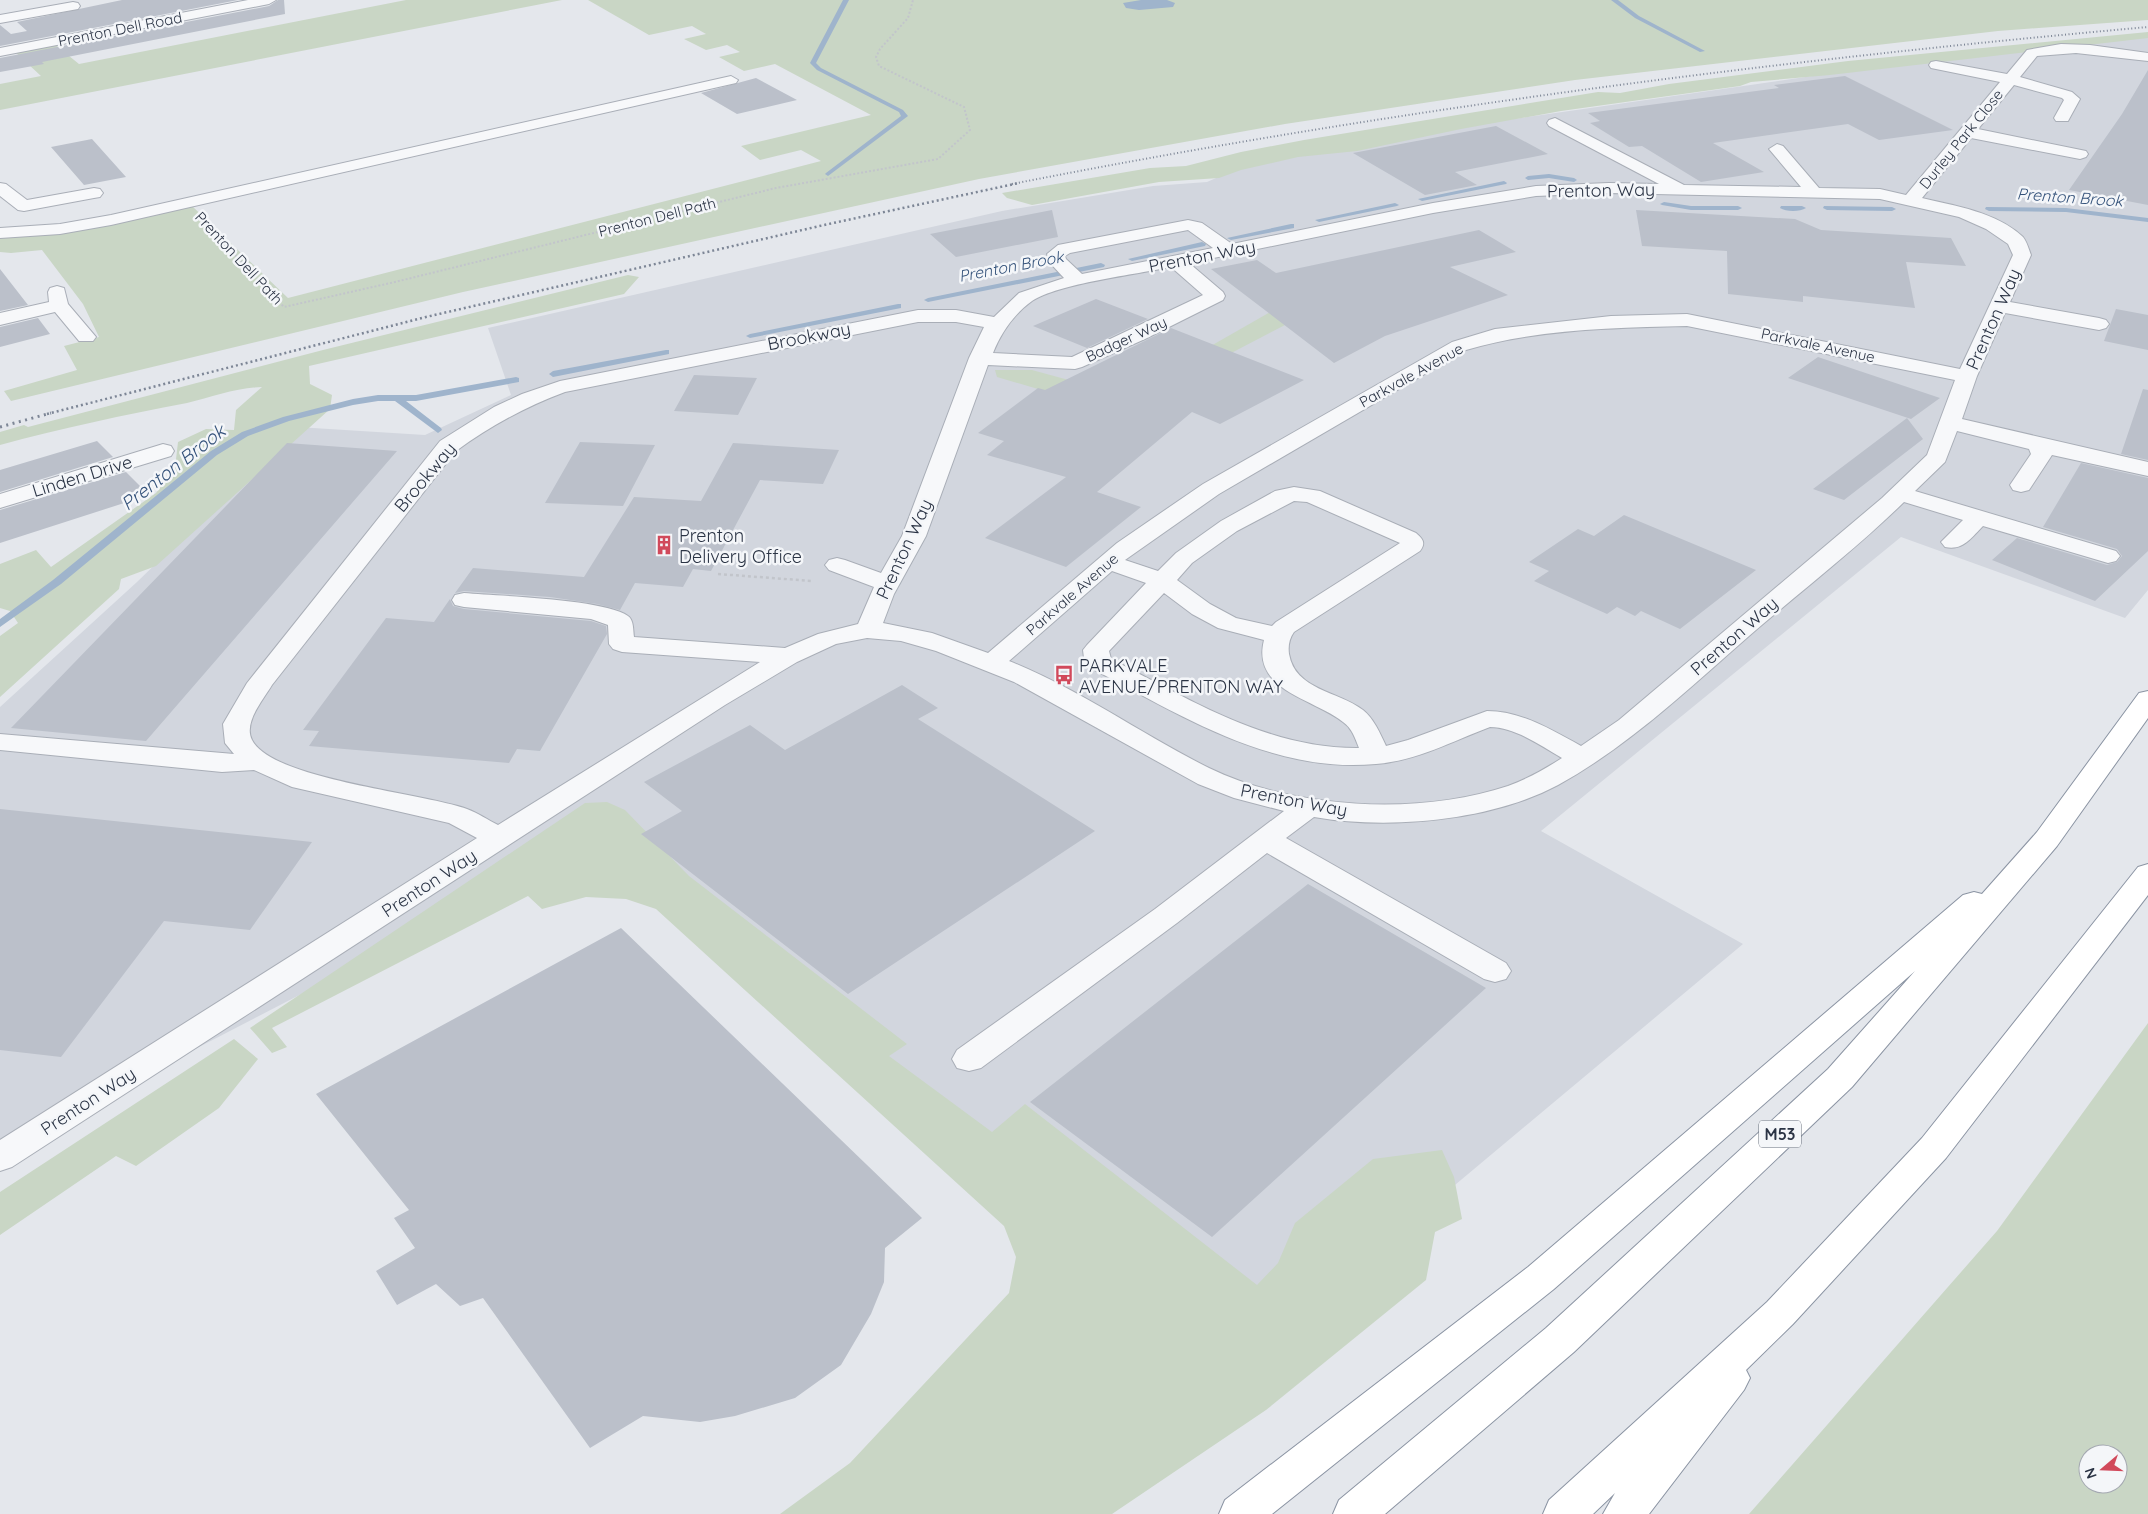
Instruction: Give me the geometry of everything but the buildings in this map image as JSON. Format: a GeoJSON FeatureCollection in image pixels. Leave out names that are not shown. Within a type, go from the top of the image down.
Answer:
{"type":"FeatureCollection","features":[{"type":"Feature","properties":{"kind":"highway","name":"M53"},"geometry":{"type":"LineString","coordinates":[[1354,1514],[1560,1340],[1840,1078],[2046,839],[2148,699]]}},
{"type":"Feature","properties":{"kind":"highway"},"geometry":{"type":"LineString","coordinates":[[1240,1514],[1541,1278],[2046,839]]}},
{"type":"Feature","properties":{"kind":"highway"},"geometry":{"type":"LineString","coordinates":[[1564,1514],[1780,1313],[1934,1148],[2148,874]]}},
{"type":"Feature","properties":{"kind":"highway"},"geometry":{"type":"LineString","coordinates":[[1624,1514],[1780,1313]]}},
{"type":"Feature","properties":{"kind":"street","name":"Prenton Dell Road"},"geometry":{"type":"LineString","coordinates":[[0,52],[269,0]]}},
{"type":"Feature","properties":{"kind":"street"},"geometry":{"type":"LineString","coordinates":[[182,5],[196,14]]}},
{"type":"Feature","properties":{"kind":"street"},"geometry":{"type":"LineString","coordinates":[[0,19],[73,6]]}},
{"type":"Feature","properties":{"kind":"street"},"geometry":{"type":"LineString","coordinates":[[2133,55],[2148,40]]}},
{"type":"Feature","properties":{"kind":"street","name":"Durley Park Close"},"geometry":{"type":"LineString","coordinates":[[1911,200],[2032,53],[2044,50],[2094,49],[2133,55]]}},
{"type":"Feature","properties":{"kind":"street"},"geometry":{"type":"LineString","coordinates":[[2133,55],[2148,57]]}},
{"type":"Feature","properties":{"kind":"street","name":"Durley Park Close"},"geometry":{"type":"LineString","coordinates":[[1936,65],[2010,79]]}},
{"type":"Feature","properties":{"kind":"street"},"geometry":{"type":"LineString","coordinates":[[2010,79],[2067,95],[2072,99],[2062,118]]}},
{"type":"Feature","properties":{"kind":"street"},"geometry":{"type":"LineString","coordinates":[[0,233],[24,233],[111,220],[730,80]]}},
{"type":"Feature","properties":{"kind":"street"},"geometry":{"type":"LineString","coordinates":[[1555,123],[1682,190]]}},
{"type":"Feature","properties":{"kind":"street"},"geometry":{"type":"LineString","coordinates":[[1967,132],[2080,154]]}},
{"type":"Feature","properties":{"kind":"street"},"geometry":{"type":"LineString","coordinates":[[1778,149],[1814,192]]}},
{"type":"Feature","properties":{"kind":"street"},"geometry":{"type":"LineString","coordinates":[[0,188],[24,206],[94,192]]}},
{"type":"Feature","properties":{"kind":"street","name":"Prenton Way"},"geometry":{"type":"LineString","coordinates":[[0,1157],[16,1135],[499,838],[716,698],[790,656],[840,635],[868,630],[903,633],[991,663],[1031,680],[1207,778],[1247,793],[1332,811],[1379,813],[1419,811],[1474,803],[1520,791],[1582,758],[1628,726],[1900,494],[1937,457],[1967,376],[2022,255],[2016,241],[1992,225],[1966,214],[1880,194],[1682,190],[1536,190],[1433,208],[1057,285],[1026,297],[992,330],[979,358],[914,536],[888,584],[868,630]]}},
{"type":"Feature","properties":{"kind":"street"},"geometry":{"type":"LineString","coordinates":[[24,206],[24,233]]}},
{"type":"Feature","properties":{"kind":"street"},"geometry":{"type":"LineString","coordinates":[[1078,281],[1057,260],[1056,254],[1064,250],[1176,226],[1196,227],[1230,251]]}},
{"type":"Feature","properties":{"kind":"street","name":"Badger Way"},"geometry":{"type":"LineString","coordinates":[[979,358],[1075,363],[1138,335],[1216,296],[1176,262]]}},
{"type":"Feature","properties":{"kind":"street"},"geometry":{"type":"LineString","coordinates":[[0,319],[58,298],[86,337]]}},
{"type":"Feature","properties":{"kind":"street"},"geometry":{"type":"LineString","coordinates":[[1999,306],[2099,324]]}},
{"type":"Feature","properties":{"kind":"street","name":"Brookway"},"geometry":{"type":"LineString","coordinates":[[499,838],[458,816],[302,781],[258,761],[239,743],[236,724],[260,683],[448,446],[481,421],[522,400],[560,387],[818,334],[918,316],[956,316],[998,324]]}},
{"type":"Feature","properties":{"kind":"street","name":"Parkvale Avenue"},"geometry":{"type":"LineString","coordinates":[[991,663],[1125,548],[1211,489],[1459,346],[1495,335],[1611,322],[1687,320],[1967,376]]}},
{"type":"Feature","properties":{"kind":"street"},"geometry":{"type":"LineString","coordinates":[[1950,424],[2148,469]]}},
{"type":"Feature","properties":{"kind":"street"},"geometry":{"type":"LineString","coordinates":[[2020,485],[2042,454],[2037,445]]}},
{"type":"Feature","properties":{"kind":"street","name":"Linden Drive"},"geometry":{"type":"LineString","coordinates":[[0,502],[163,451]]}},
{"type":"Feature","properties":{"kind":"street"},"geometry":{"type":"LineString","coordinates":[[1376,756],[1368,736],[1352,716],[1304,692],[1288,680],[1278,665],[1275,646],[1277,635],[1285,627],[1315,606],[1412,546],[1412,542],[1408,538],[1312,496],[1294,494],[1270,502],[1230,526],[1184,558],[1096,650],[1096,658],[1102,664],[1246,736],[1298,751],[1335,756],[1376,756],[1422,744],[1487,719],[1497,718],[1512,722],[1582,758]]}},
{"type":"Feature","properties":{"kind":"street"},"geometry":{"type":"LineString","coordinates":[[1900,494],[2108,556]]}},
{"type":"Feature","properties":{"kind":"street"},"geometry":{"type":"LineString","coordinates":[[1953,542],[1978,518]]}},
{"type":"Feature","properties":{"kind":"street"},"geometry":{"type":"LineString","coordinates":[[1108,562],[1163,582],[1201,609],[1227,623],[1277,635]]}},
{"type":"Feature","properties":{"kind":"street"},"geometry":{"type":"LineString","coordinates":[[829,574],[888,584]]}},
{"type":"Feature","properties":{"kind":"street"},"geometry":{"type":"LineString","coordinates":[[464,600],[594,612],[620,621],[622,644],[790,656]]}},
{"type":"Feature","properties":{"kind":"street"},"geometry":{"type":"LineString","coordinates":[[0,742],[222,763],[258,761]]}},
{"type":"Feature","properties":{"kind":"street"},"geometry":{"type":"LineString","coordinates":[[969,1059],[1267,840],[1309,806]]}},
{"type":"Feature","properties":{"kind":"street"},"geometry":{"type":"LineString","coordinates":[[1267,840],[1495,971]]}},
{"type":"Feature","properties":{"kind":"path","name":"Prenton Dell Path"},"geometry":{"type":"LineString","coordinates":[[186,202],[284,307],[404,280],[757,192],[938,159],[970,130],[964,107],[879,66],[876,57],[880,49],[908,18],[913,0]]}},
{"type":"Feature","properties":{"kind":"path"},"geometry":{"type":"LineString","coordinates":[[718,574],[829,574]]}},
{"type":"Feature","properties":{"kind":"shaded area"},"geometry":{"type":"Polygon","coordinates":[[[2148,36],[2148,590],[2125,618],[1901,537],[1541,831],[1743,944],[1216,1385],[578,840],[510,886],[0,1150],[0,707],[137,582],[297,427],[425,435],[511,395],[488,328],[1002,211],[1153,186],[1207,182],[1270,154],[1847,71],[2148,36]]]}},
{"type":"Feature","properties":{"kind":"green space"},"geometry":{"type":"Polygon","coordinates":[[[406,0],[562,0],[0,110],[0,84],[41,76],[14,51],[53,43],[79,64],[406,0]]]}},
{"type":"Feature","properties":{"kind":"green space"},"geometry":{"type":"Polygon","coordinates":[[[588,0],[2148,0],[2148,20],[1998,31],[1575,80],[1285,124],[979,179],[463,292],[11,401],[4,391],[77,370],[64,346],[99,337],[83,304],[42,250],[11,253],[0,252],[0,234],[192,206],[288,298],[821,161],[801,150],[760,160],[741,146],[871,115],[775,64],[744,71],[719,57],[740,52],[727,45],[706,50],[684,39],[706,34],[692,26],[649,35],[588,0]]]}},
{"type":"Feature","properties":{"kind":"green space"},"geometry":{"type":"Polygon","coordinates":[[[2148,32],[2148,38],[1830,75],[1751,82],[1740,86],[1561,111],[1461,129],[1357,151],[1298,157],[1241,170],[1219,178],[1159,182],[1032,205],[1007,198],[1002,193],[1150,168],[1186,166],[1241,152],[1304,140],[1598,92],[1620,93],[1669,84],[1848,61],[2148,32]]]}},
{"type":"Feature","properties":{"kind":"green space"},"geometry":{"type":"Polygon","coordinates":[[[628,275],[639,277],[624,294],[309,366],[310,384],[332,395],[330,409],[156,566],[121,579],[119,589],[0,697],[0,636],[18,623],[10,611],[0,608],[0,564],[36,550],[51,567],[156,493],[175,468],[178,442],[206,429],[234,430],[236,410],[262,387],[233,391],[187,403],[70,427],[0,445],[0,432],[24,425],[28,427],[323,350],[628,275]]]}},
{"type":"Feature","properties":{"kind":"green space"},"geometry":{"type":"Polygon","coordinates":[[[1272,311],[1285,325],[1166,387],[1125,406],[1038,389],[997,377],[995,370],[1032,370],[1109,391],[1202,351],[1272,311]]]}},
{"type":"Feature","properties":{"kind":"green space"},"geometry":{"type":"Polygon","coordinates":[[[607,802],[625,810],[689,876],[907,1044],[889,1056],[992,1132],[1025,1104],[1257,1285],[1278,1263],[1295,1223],[1373,1159],[1442,1150],[1454,1177],[1462,1219],[1435,1232],[1426,1280],[1266,1410],[1112,1514],[780,1514],[850,1463],[1009,1293],[1016,1257],[1004,1226],[656,909],[626,899],[586,897],[542,909],[528,896],[272,1028],[287,1047],[272,1053],[250,1028],[585,803],[607,802]]]}},
{"type":"Feature","properties":{"kind":"green space"},"geometry":{"type":"Polygon","coordinates":[[[2148,1023],[2148,1514],[1749,1514],[1997,1231],[2148,1023]]]}},
{"type":"Feature","properties":{"kind":"green space"},"geometry":{"type":"Polygon","coordinates":[[[234,1039],[258,1059],[219,1108],[136,1166],[116,1156],[0,1235],[0,1192],[234,1039]]]}},
{"type":"Feature","properties":{"kind":"water"},"geometry":{"type":"Polygon","coordinates":[[[1141,0],[1167,0],[1175,3],[1173,7],[1139,10],[1126,8],[1123,3],[1141,0]]]}},
{"type":"Feature","properties":{"kind":"waterway"},"geometry":{"type":"LineString","coordinates":[[828,174],[905,116],[901,111],[819,69],[813,63],[846,0]]}},
{"type":"Feature","properties":{"kind":"waterway"},"geometry":{"type":"LineString","coordinates":[[1614,0],[1637,17],[1702,51]]}},
{"type":"Feature","properties":{"kind":"waterway","name":"Prenton Brook"},"geometry":{"type":"LineString","coordinates":[[1528,178],[1549,176],[1574,180]]}},
{"type":"Feature","properties":{"kind":"waterway","name":"Prenton Brook"},"geometry":{"type":"LineString","coordinates":[[1422,199],[1504,183]]}},
{"type":"Feature","properties":{"kind":"waterway","name":"Prenton Brook"},"geometry":{"type":"LineString","coordinates":[[1664,204],[1691,208],[1738,208]]}},
{"type":"Feature","properties":{"kind":"waterway","name":"Prenton Brook"},"geometry":{"type":"LineString","coordinates":[[1319,220],[1395,205]]}},
{"type":"Feature","properties":{"kind":"waterway","name":"Prenton Brook"},"geometry":{"type":"LineString","coordinates":[[1784,208],[1802,208]]}},
{"type":"Feature","properties":{"kind":"waterway","name":"Prenton Brook"},"geometry":{"type":"LineString","coordinates":[[1827,208],[1892,209]]}},
{"type":"Feature","properties":{"kind":"waterway","name":"Prenton Brook"},"geometry":{"type":"LineString","coordinates":[[1989,209],[2066,210],[2148,220]]}},
{"type":"Feature","properties":{"kind":"waterway","name":"Prenton Brook"},"geometry":{"type":"LineString","coordinates":[[1231,238],[1291,226]]}},
{"type":"Feature","properties":{"kind":"waterway","name":"Prenton Brook"},"geometry":{"type":"LineString","coordinates":[[1132,259],[1202,244]]}},
{"type":"Feature","properties":{"kind":"waterway","name":"Prenton Brook"},"geometry":{"type":"LineString","coordinates":[[928,300],[1101,265]]}},
{"type":"Feature","properties":{"kind":"waterway","name":"Prenton Brook"},"geometry":{"type":"LineString","coordinates":[[750,336],[898,306]]}},
{"type":"Feature","properties":{"kind":"waterway","name":"Prenton Brook"},"geometry":{"type":"LineString","coordinates":[[553,374],[666,352]]}},
{"type":"Feature","properties":{"kind":"waterway","name":"Prenton Brook"},"geometry":{"type":"LineString","coordinates":[[397,398],[416,398],[516,380]]}},
{"type":"Feature","properties":{"kind":"waterway","name":"Prenton Brook"},"geometry":{"type":"LineString","coordinates":[[0,624],[57,582],[214,453],[245,434],[286,419],[353,402],[378,398],[397,398]]}},
{"type":"Feature","properties":{"kind":"waterway"},"geometry":{"type":"LineString","coordinates":[[397,398],[438,430]]}},
{"type":"Feature","properties":{"kind":"railway"},"geometry":{"type":"LineString","coordinates":[[1012,184],[1153,157],[1295,133],[1578,90],[1863,55],[2148,27]]}},
{"type":"Feature","properties":{"kind":"railway"},"geometry":{"type":"LineString","coordinates":[[47,414],[426,317],[824,225],[1019,183]]}},
{"type":"Feature","properties":{"kind":"railway"},"geometry":{"type":"LineString","coordinates":[[0,427],[51,413]]}},
{"type":"Feature","properties":{"kind":"place","name":"Prenton Delivery Office"},"geometry":{"type":"Point","coordinates":[664,545]}},
{"type":"Feature","properties":{"kind":"place","name":"PARKVALE AVENUE/PRENTON WAY"},"geometry":{"type":"Point","coordinates":[1064,675]}}]}
